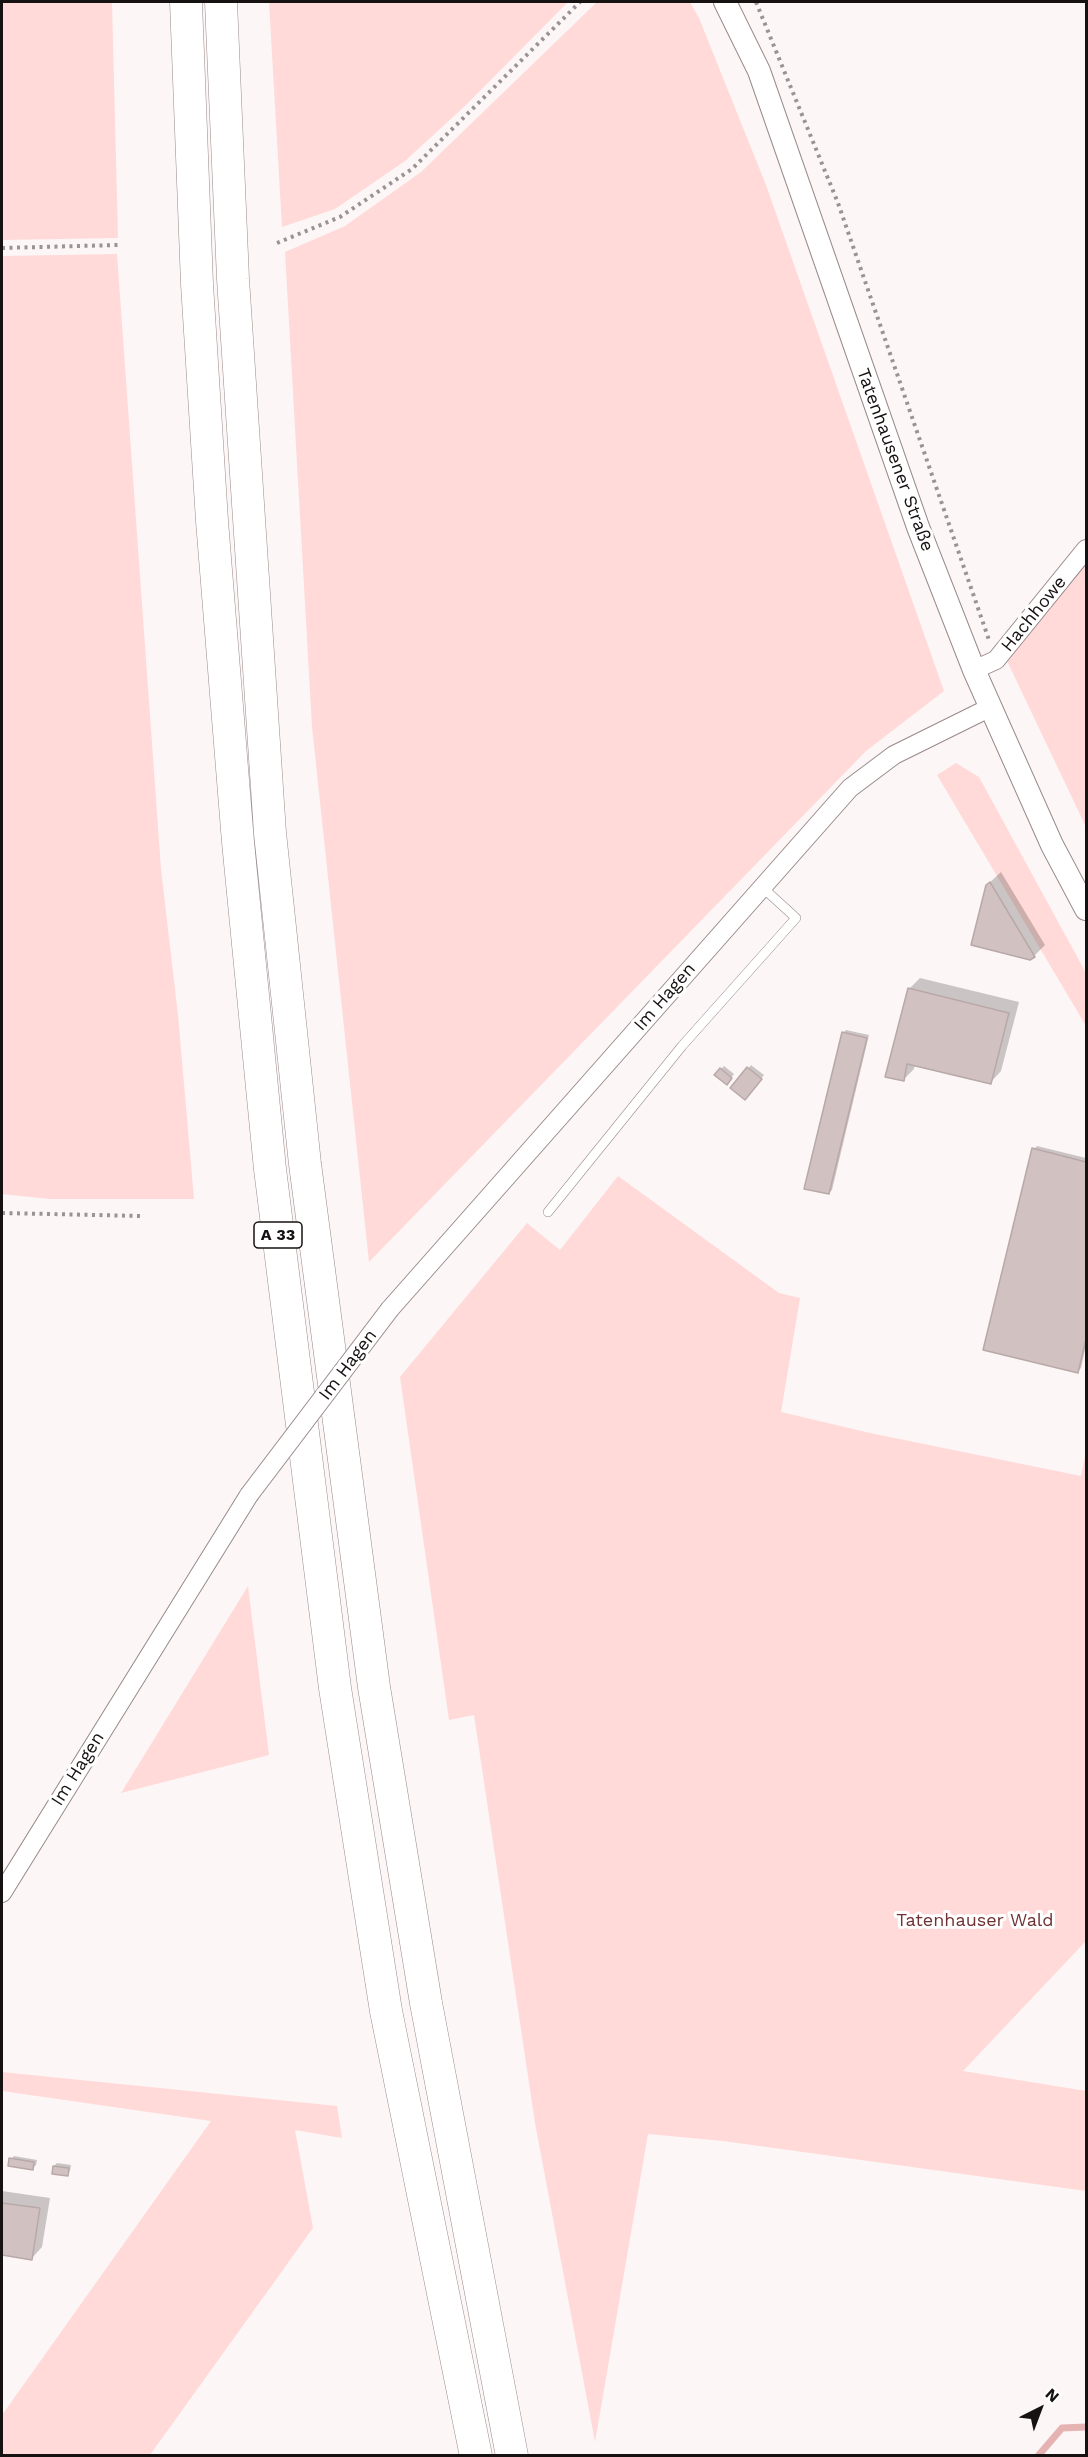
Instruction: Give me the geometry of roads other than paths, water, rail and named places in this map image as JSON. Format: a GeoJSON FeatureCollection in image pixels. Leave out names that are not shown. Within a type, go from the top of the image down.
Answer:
{"type":"FeatureCollection","features":[{"type":"Feature","properties":{"kind":"highway","name":"A 33"},"geometry":{"type":"LineString","coordinates":[[186,2],[196,272],[212,521],[238,842],[272,1181],[335,1688],[383,1988],[476,2456]]}},
{"type":"Feature","properties":{"kind":"highway","name":"A 33"},"geometry":{"type":"LineString","coordinates":[[221,2],[233,279],[269,821],[305,1164],[374,1687],[426,2003],[512,2456]]}},
{"type":"Feature","properties":{"kind":"street","name":"Tatenhausener Straße"},"geometry":{"type":"LineString","coordinates":[[725,2],[759,71],[918,527],[974,670],[1052,845],[1086,909]]}},
{"type":"Feature","properties":{"kind":"street","name":"Hachhowe"},"geometry":{"type":"LineString","coordinates":[[974,670],[996,660],[1086,549]]}},
{"type":"Feature","properties":{"kind":"street","name":"Im Hagen"},"geometry":{"type":"LineString","coordinates":[[2,1893],[249,1495],[390,1309],[850,788],[894,754],[990,708]]}},
{"type":"Feature","properties":{"kind":"lane"},"geometry":{"type":"LineString","coordinates":[[548,1212],[682,1046],[796,918],[762,887]]}},
{"type":"Feature","properties":{"kind":"waterway"},"geometry":{"type":"LineString","coordinates":[[1038,2456],[1062,2428],[1086,2427]]}},
{"type":"Feature","properties":{"kind":"park label","name":"Tatenhauser Wald"},"geometry":{"type":"Point","coordinates":[975,1921]}}]}
